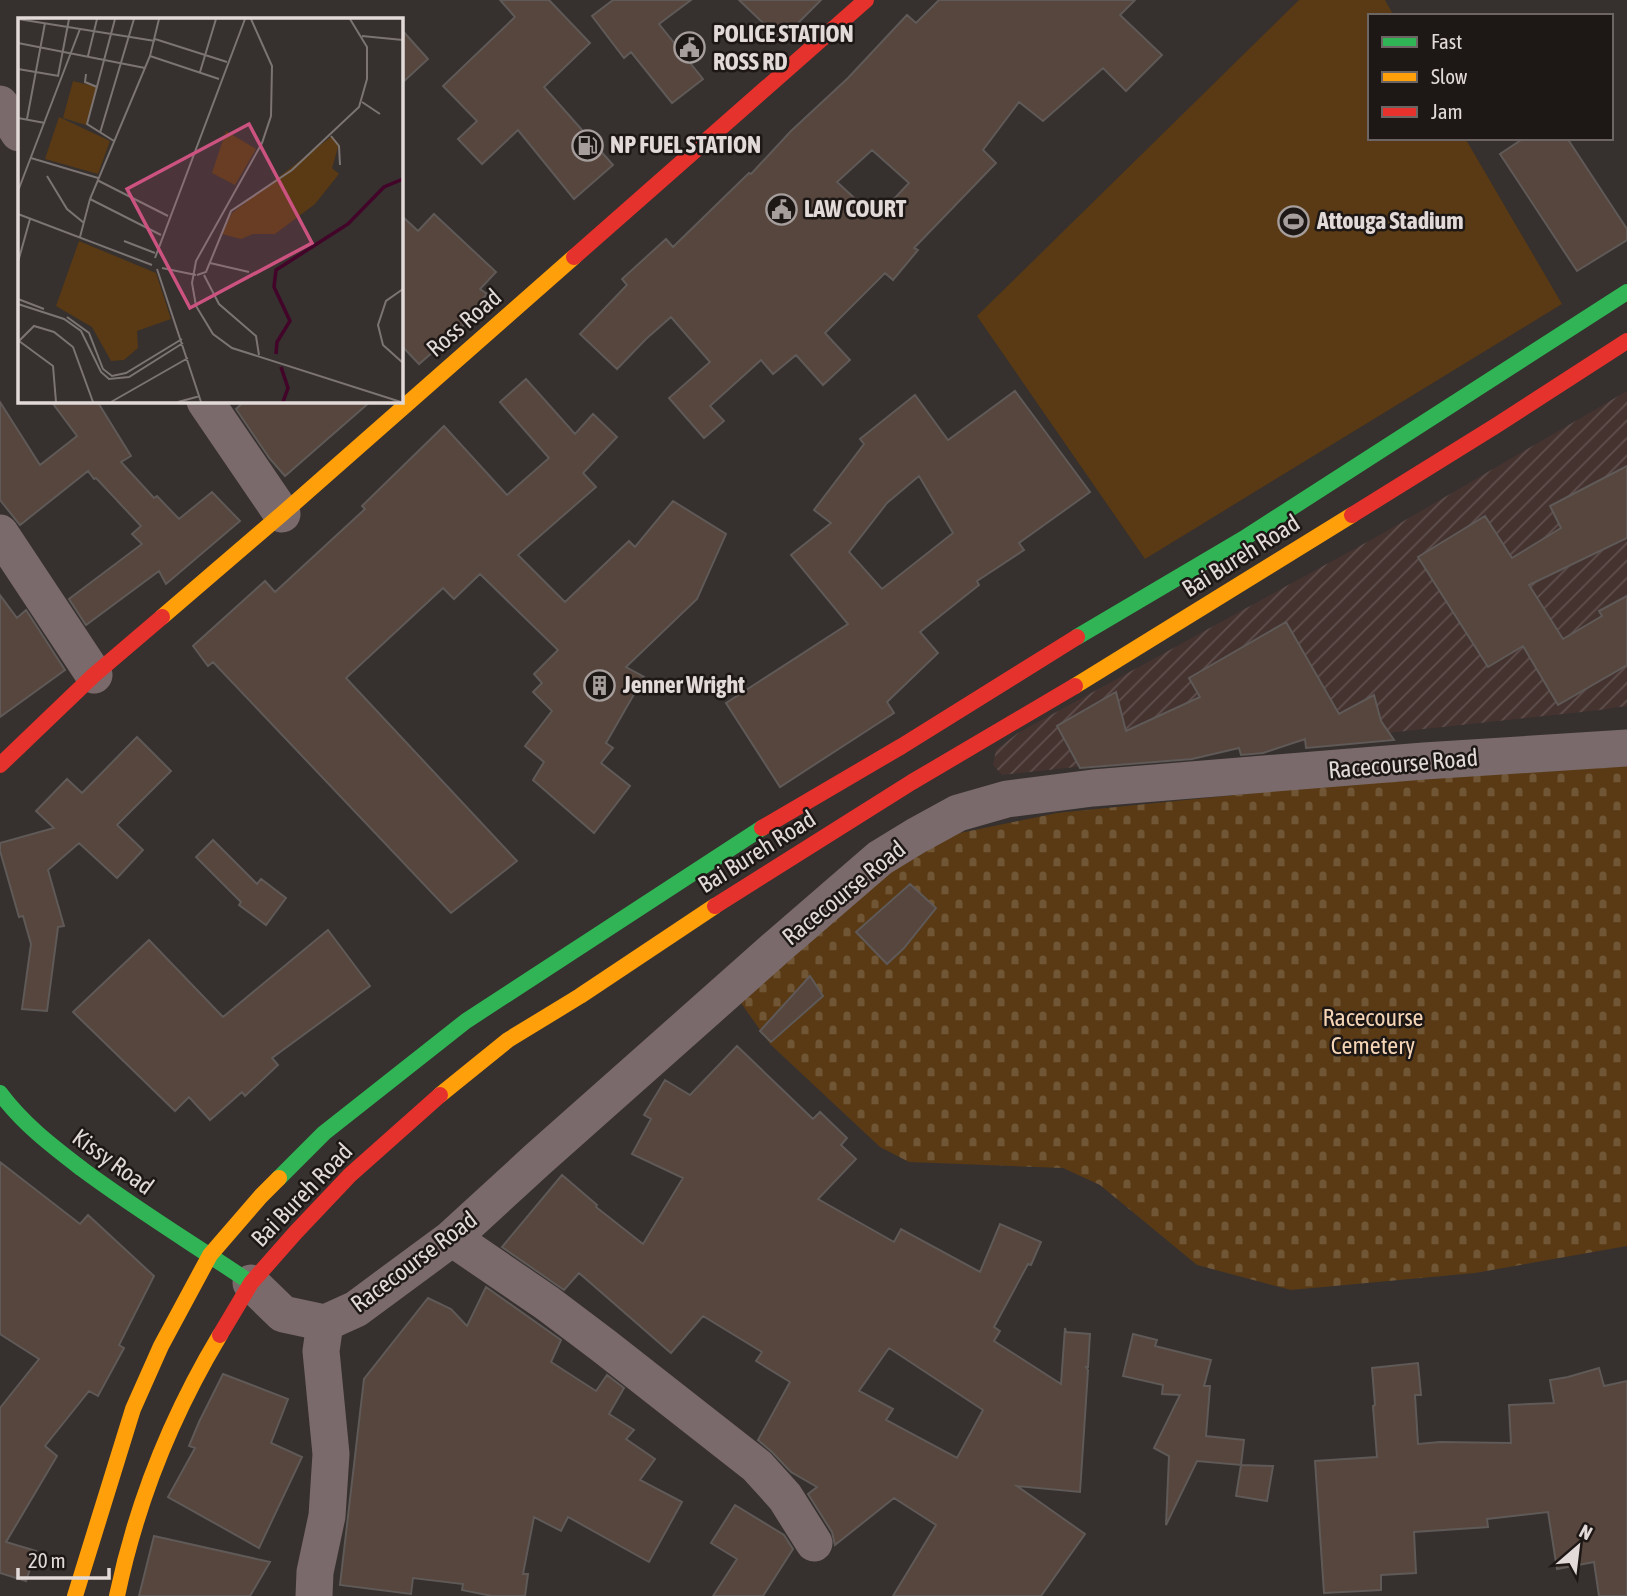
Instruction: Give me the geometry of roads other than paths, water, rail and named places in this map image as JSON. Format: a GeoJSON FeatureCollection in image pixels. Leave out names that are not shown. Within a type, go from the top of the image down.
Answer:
{"type":"FeatureCollection","features":[{"type":"Feature","properties":{"kind":"main road","name":"Ross Road"},"geometry":{"type":"LineString","coordinates":[[0,765],[94,675],[282,514],[866,0]]}},
{"type":"Feature","properties":{"kind":"main road"},"geometry":{"type":"LineString","coordinates":[[75,1596],[133,1409],[161,1346],[210,1255],[261,1196],[324,1133],[466,1021],[742,841],[902,746],[1094,626],[1243,539],[1627,292]]}},
{"type":"Feature","properties":{"kind":"main road","name":"Bai Bureh Road"},"geometry":{"type":"LineString","coordinates":[[117,1596],[139,1509],[174,1423],[206,1358],[251,1283],[350,1175],[431,1102],[508,1040],[580,996],[761,876],[912,782],[1119,660],[1627,341]]}},
{"type":"Feature","properties":{"kind":"main road","name":"Kissy Road"},"geometry":{"type":"LineString","coordinates":[[0,1093],[16,1114],[46,1142],[130,1205],[210,1255]]}},
{"type":"Feature","properties":{"kind":"main road","name":"Racecourse Road"},"geometry":{"type":"LineString","coordinates":[[210,1255],[251,1283]]}},
{"type":"Feature","properties":{"kind":"street"},"geometry":{"type":"LineString","coordinates":[[0,104],[18,131]]}},
{"type":"Feature","properties":{"kind":"street"},"geometry":{"type":"LineString","coordinates":[[206,402],[282,514]]}},
{"type":"Feature","properties":{"kind":"street"},"geometry":{"type":"LineString","coordinates":[[0,533],[94,675]]}},
{"type":"Feature","properties":{"kind":"street","name":"Racecourse Road"},"geometry":{"type":"LineString","coordinates":[[251,1283],[283,1314],[325,1323],[356,1310],[452,1238],[766,956],[880,858],[957,813],[1007,799],[1093,788],[1424,761],[1627,748]]}},
{"type":"Feature","properties":{"kind":"street"},"geometry":{"type":"LineString","coordinates":[[452,1238],[604,1346],[757,1466],[785,1497],[814,1543]]}},
{"type":"Feature","properties":{"kind":"street"},"geometry":{"type":"LineString","coordinates":[[314,1596],[315,1572],[327,1516],[331,1454],[321,1351],[325,1323]]}},
{"type":"Feature","properties":{"kind":"place","name":"POLICE STATION ROSS RD"},"geometry":{"type":"Point","coordinates":[690,48]}},
{"type":"Feature","properties":{"kind":"place","name":"NP FUEL STATION"},"geometry":{"type":"Point","coordinates":[587,145]}},
{"type":"Feature","properties":{"kind":"place","name":"LAW COURT"},"geometry":{"type":"Point","coordinates":[781,209]}},
{"type":"Feature","properties":{"kind":"place","name":"Attouga Stadium"},"geometry":{"type":"Point","coordinates":[1294,221]}},
{"type":"Feature","properties":{"kind":"place","name":"Jenner Wright"},"geometry":{"type":"Point","coordinates":[600,685]}},
{"type":"Feature","properties":{"kind":"park label","name":"Racecourse Cemetery"},"geometry":{"type":"Point","coordinates":[1373,1032]}}]}
